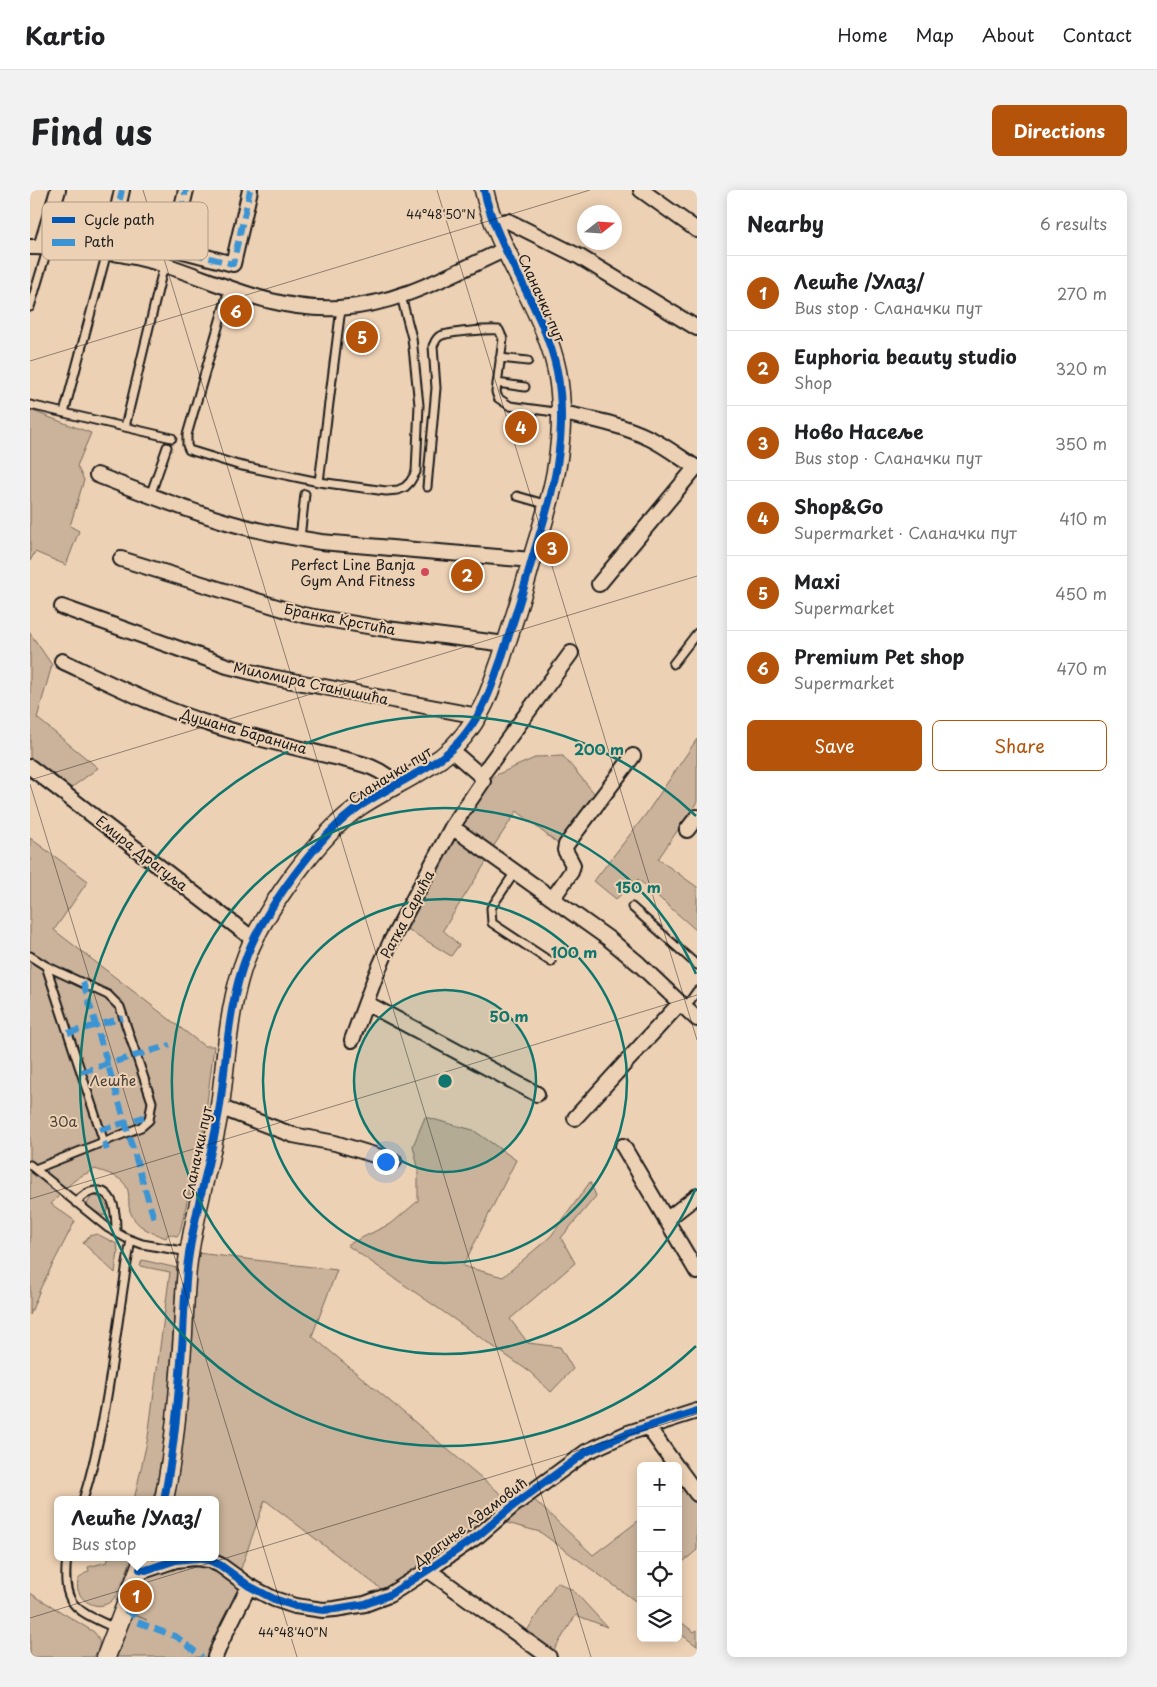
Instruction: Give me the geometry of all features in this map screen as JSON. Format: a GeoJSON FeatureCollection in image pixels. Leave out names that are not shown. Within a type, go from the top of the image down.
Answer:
{"type":"FeatureCollection","features":[{"type":"Feature","properties":{"kind":"street"},"geometry":{"type":"LineString","coordinates":[[54,202],[58,190]]}},
{"type":"Feature","properties":{"kind":"street"},"geometry":{"type":"LineString","coordinates":[[208,257],[233,264],[250,190]]}},
{"type":"Feature","properties":{"kind":"street","name":"Сланачки пут"},"geometry":{"type":"LineString","coordinates":[[165,1496],[174,1447],[177,1417],[187,1270],[220,1107],[234,997],[253,939],[272,907],[321,842],[345,818],[359,807],[397,786],[451,750],[478,716],[488,695],[506,644],[548,505],[558,463],[562,413],[556,369],[547,337],[536,309],[494,223],[484,190]]}},
{"type":"Feature","properties":{"kind":"street"},"geometry":{"type":"LineString","coordinates":[[641,190],[697,230]]}},
{"type":"Feature","properties":{"kind":"street"},"geometry":{"type":"LineString","coordinates":[[494,223],[508,221],[580,257],[697,328]]}},
{"type":"Feature","properties":{"kind":"street"},"geometry":{"type":"LineString","coordinates":[[145,260],[164,264],[229,289],[284,305],[317,309],[341,308],[401,296],[506,249]]}},
{"type":"Feature","properties":{"kind":"street"},"geometry":{"type":"LineString","coordinates":[[562,413],[591,418],[630,430],[652,440],[696,468],[599,584]]}},
{"type":"Feature","properties":{"kind":"street"},"geometry":{"type":"LineString","coordinates":[[97,475],[228,523],[300,538],[321,542],[532,560]]}},
{"type":"Feature","properties":{"kind":"street","name":"Бранка Крстића"},"geometry":{"type":"LineString","coordinates":[[120,560],[303,615],[379,628],[506,644]]}},
{"type":"Feature","properties":{"kind":"street","name":"Миломира Станишића"},"geometry":{"type":"LineString","coordinates":[[62,607],[227,666],[271,677],[478,716]]}},
{"type":"Feature","properties":{"kind":"street"},"geometry":{"type":"LineString","coordinates":[[451,750],[481,776],[570,653]]}},
{"type":"Feature","properties":{"kind":"street","name":"Душана Баранина"},"geometry":{"type":"LineString","coordinates":[[62,661],[126,691],[195,719],[382,771],[397,786]]}},
{"type":"Feature","properties":{"kind":"street"},"geometry":{"type":"LineString","coordinates":[[553,898],[573,865],[571,859],[566,854],[566,845],[634,756]]}},
{"type":"Feature","properties":{"kind":"street","name":"Емира Драгуља"},"geometry":{"type":"LineString","coordinates":[[30,767],[253,939]]}},
{"type":"Feature","properties":{"kind":"street","name":"Ратка Сарића"},"geometry":{"type":"LineString","coordinates":[[352,1040],[390,943],[452,827],[483,782],[481,776]]}},
{"type":"Feature","properties":{"kind":"street"},"geometry":{"type":"LineString","coordinates":[[688,830],[697,817]]}},
{"type":"Feature","properties":{"kind":"street"},"geometry":{"type":"LineString","coordinates":[[452,827],[609,939],[697,1019]]}},
{"type":"Feature","properties":{"kind":"street"},"geometry":{"type":"LineString","coordinates":[[366,1003],[537,1094]]}},
{"type":"Feature","properties":{"kind":"street"},"geometry":{"type":"LineString","coordinates":[[575,1118],[683,1005]]}},
{"type":"Feature","properties":{"kind":"street","name":"Сланачки пут"},"geometry":{"type":"LineString","coordinates":[[220,1107],[293,1135],[335,1143],[394,1161]]}},
{"type":"Feature","properties":{"kind":"street"},"geometry":{"type":"LineString","coordinates":[[623,1146],[697,1272]]}},
{"type":"Feature","properties":{"kind":"street"},"geometry":{"type":"LineString","coordinates":[[666,1220],[697,1196]]}},
{"type":"Feature","properties":{"kind":"street","name":"Драгиње Адамовић"},"geometry":{"type":"LineString","coordinates":[[211,1561],[220,1565],[249,1586],[274,1599],[295,1606],[335,1609],[378,1600],[428,1570],[478,1535],[520,1500],[586,1452],[613,1439],[697,1411]]}},
{"type":"Feature","properties":{"kind":"street"},"geometry":{"type":"LineString","coordinates":[[648,1427],[673,1462]]}},
{"type":"Feature","properties":{"kind":"street"},"geometry":{"type":"LineString","coordinates":[[682,1474],[697,1494]]}},
{"type":"Feature","properties":{"kind":"street","name":"Драгиње Адамовић"},"geometry":{"type":"LineString","coordinates":[[142,1563],[146,1570],[173,1561]]}},
{"type":"Feature","properties":{"kind":"street"},"geometry":{"type":"LineString","coordinates":[[106,1657],[142,1563]]}},
{"type":"Feature","properties":{"kind":"street"},"geometry":{"type":"LineString","coordinates":[[428,1570],[550,1657]]}},
{"type":"Feature","properties":{"kind":"street"},"geometry":{"type":"LineString","coordinates":[[215,1657],[249,1586]]}},
{"type":"Feature","properties":{"kind":"lane"},"geometry":{"type":"LineString","coordinates":[[30,307],[40,247]]}},
{"type":"Feature","properties":{"kind":"lane"},"geometry":{"type":"LineString","coordinates":[[64,413],[105,260]]}},
{"type":"Feature","properties":{"kind":"lane"},"geometry":{"type":"LineString","coordinates":[[125,427],[164,264]]}},
{"type":"Feature","properties":{"kind":"lane"},"geometry":{"type":"LineString","coordinates":[[229,289],[187,435],[189,450],[238,465],[319,482],[386,491],[405,487],[416,472],[418,396],[412,338],[401,296]]}},
{"type":"Feature","properties":{"kind":"lane"},"geometry":{"type":"LineString","coordinates":[[319,482],[341,308]]}},
{"type":"Feature","properties":{"kind":"lane"},"geometry":{"type":"LineString","coordinates":[[427,487],[435,412],[436,388],[433,346],[435,341],[442,336],[488,329],[499,330],[503,339],[496,392],[498,398],[505,404],[562,413]]}},
{"type":"Feature","properties":{"kind":"lane"},"geometry":{"type":"LineString","coordinates":[[500,358],[528,361]]}},
{"type":"Feature","properties":{"kind":"lane"},"geometry":{"type":"LineString","coordinates":[[497,383],[525,387]]}},
{"type":"Feature","properties":{"kind":"lane"},"geometry":{"type":"LineString","coordinates":[[30,405],[172,438]]}},
{"type":"Feature","properties":{"kind":"lane"},"geometry":{"type":"LineString","coordinates":[[150,496],[168,447]]}},
{"type":"Feature","properties":{"kind":"lane"},"geometry":{"type":"LineString","coordinates":[[300,538],[305,494]]}},
{"type":"Feature","properties":{"kind":"lane"},"geometry":{"type":"LineString","coordinates":[[517,496],[548,505]]}},
{"type":"Feature","properties":{"kind":"lane"},"geometry":{"type":"LineString","coordinates":[[673,664],[697,633]]}},
{"type":"Feature","properties":{"kind":"lane"},"geometry":{"type":"LineString","coordinates":[[515,872],[490,908],[492,923],[551,962]]}},
{"type":"Feature","properties":{"kind":"lane"},"geometry":{"type":"LineString","coordinates":[[632,907],[697,964]]}},
{"type":"Feature","properties":{"kind":"lane"},"geometry":{"type":"LineString","coordinates":[[30,956],[46,966],[98,988],[120,1007],[152,1102],[149,1120],[141,1127],[32,1167]]}},
{"type":"Feature","properties":{"kind":"lane"},"geometry":{"type":"LineString","coordinates":[[46,966],[104,1142]]}},
{"type":"Feature","properties":{"kind":"lane"},"geometry":{"type":"LineString","coordinates":[[683,1005],[697,991]]}},
{"type":"Feature","properties":{"kind":"lane"},"geometry":{"type":"LineString","coordinates":[[32,1167],[76,1203],[116,1232],[142,1244],[190,1252]]}},
{"type":"Feature","properties":{"kind":"lane"},"geometry":{"type":"LineString","coordinates":[[76,1203],[88,1191],[99,1190],[108,1196],[113,1204],[116,1216],[116,1232]]}},
{"type":"Feature","properties":{"kind":"lane"},"geometry":{"type":"LineString","coordinates":[[84,1496],[96,1457],[104,1418],[131,1240]]}},
{"type":"Feature","properties":{"kind":"lane"},"geometry":{"type":"LineString","coordinates":[[66,1561],[64,1578],[66,1590],[73,1603],[86,1614],[118,1629]]}},
{"type":"Feature","properties":{"kind":"green space"},"geometry":{"type":"Polygon","coordinates":[[[30,410],[91,433],[77,466],[84,480],[70,526],[79,531],[66,565],[35,552],[30,561],[30,410]]]}},
{"type":"Feature","properties":{"kind":"green space"},"geometry":{"type":"Polygon","coordinates":[[[30,633],[52,665],[37,718],[98,768],[71,788],[30,767],[30,633]]]}},
{"type":"Feature","properties":{"kind":"green space"},"geometry":{"type":"Polygon","coordinates":[[[697,739],[697,802],[658,859],[697,887],[697,931],[638,879],[616,899],[594,881],[646,814],[697,739]]]}},
{"type":"Feature","properties":{"kind":"green space"},"geometry":{"type":"Polygon","coordinates":[[[563,756],[600,800],[566,845],[558,844],[517,811],[489,853],[452,827],[481,785],[496,775],[537,757],[563,756]]]}},
{"type":"Feature","properties":{"kind":"green space"},"geometry":{"type":"Polygon","coordinates":[[[455,836],[488,859],[443,930],[459,945],[451,956],[404,927],[455,836]]]}},
{"type":"Feature","properties":{"kind":"green space","name":"Лешће"},"geometry":{"type":"Polygon","coordinates":[[[30,838],[88,881],[54,930],[204,1046],[214,1046],[204,1127],[180,1232],[177,1236],[168,1234],[166,1238],[140,1225],[132,1217],[126,1185],[117,1177],[95,1169],[81,1176],[51,1204],[75,1221],[41,1287],[30,1315],[30,838]]]}},
{"type":"Feature","properties":{"kind":"green space"},"geometry":{"type":"Polygon","coordinates":[[[425,1117],[473,1130],[516,1160],[463,1266],[503,1277],[551,1236],[590,1182],[596,1196],[561,1238],[575,1263],[510,1319],[528,1343],[560,1347],[573,1369],[551,1392],[530,1372],[347,1245],[392,1223],[418,1201],[418,1167],[413,1146],[425,1117]]]}},
{"type":"Feature","properties":{"kind":"green space"},"geometry":{"type":"Polygon","coordinates":[[[92,1196],[100,1198],[104,1202],[108,1210],[104,1216],[89,1208],[87,1204],[92,1196]]]}},
{"type":"Feature","properties":{"kind":"green space"},"geometry":{"type":"Polygon","coordinates":[[[97,1234],[117,1244],[118,1252],[115,1273],[83,1243],[89,1236],[97,1234]]]}},
{"type":"Feature","properties":{"kind":"green space"},"geometry":{"type":"Polygon","coordinates":[[[189,1252],[337,1270],[312,1336],[514,1505],[528,1494],[593,1555],[637,1522],[637,1602],[540,1532],[496,1520],[389,1595],[265,1500],[238,1577],[249,1586],[215,1657],[117,1657],[132,1614],[147,1620],[125,1610],[143,1561],[219,1561],[219,1496],[164,1496],[189,1252]]]}},
{"type":"Feature","properties":{"kind":"green space"},"geometry":{"type":"Polygon","coordinates":[[[142,1260],[177,1268],[167,1419],[158,1482],[153,1496],[135,1496],[148,1437],[170,1272],[140,1266],[142,1260]]]}},
{"type":"Feature","properties":{"kind":"green space"},"geometry":{"type":"Polygon","coordinates":[[[691,1485],[697,1494],[697,1550],[682,1563],[682,1507],[682,1491],[691,1485]]]}},
{"type":"Feature","properties":{"kind":"green space"},"geometry":{"type":"Polygon","coordinates":[[[130,1561],[115,1597],[109,1603],[103,1605],[89,1603],[80,1594],[78,1581],[82,1575],[89,1571],[88,1567],[107,1562],[130,1561]]]}},
{"type":"Feature","properties":{"kind":"green space"},"geometry":{"type":"Polygon","coordinates":[[[557,1582],[574,1591],[607,1627],[576,1615],[552,1653],[525,1634],[557,1582]]]}},
{"type":"Feature","properties":{"kind":"green space"},"geometry":{"type":"Polygon","coordinates":[[[30,1593],[94,1632],[99,1644],[94,1657],[30,1657],[30,1593]]]}},
{"type":"Feature","properties":{"kind":"green space"},"geometry":{"type":"Polygon","coordinates":[[[682,1623],[694,1632],[697,1630],[697,1646],[682,1635],[682,1623]]]}},
{"type":"Feature","properties":{"kind":"marked path"},"geometry":{"type":"LineString","coordinates":[[119,202],[122,190]]}},
{"type":"Feature","properties":{"kind":"marked path"},"geometry":{"type":"LineString","coordinates":[[183,202],[186,190]]}},
{"type":"Feature","properties":{"kind":"marked path"},"geometry":{"type":"LineString","coordinates":[[208,257],[233,264],[250,190]]}},
{"type":"Feature","properties":{"kind":"marked path"},"geometry":{"type":"LineString","coordinates":[[83,982],[154,1219]]}},
{"type":"Feature","properties":{"kind":"marked path"},"geometry":{"type":"LineString","coordinates":[[68,1033],[123,1018]]}},
{"type":"Feature","properties":{"kind":"marked path"},"geometry":{"type":"LineString","coordinates":[[81,1072],[170,1045]]}},
{"type":"Feature","properties":{"kind":"marked path"},"geometry":{"type":"LineString","coordinates":[[100,1130],[144,1117]]}},
{"type":"Feature","properties":{"kind":"marked path"},"geometry":{"type":"LineString","coordinates":[[104,1142],[107,1150]]}},
{"type":"Feature","properties":{"kind":"marked path"},"geometry":{"type":"LineString","coordinates":[[125,1610],[132,1614],[137,1622],[177,1637],[202,1657]]}},
{"type":"Feature","properties":{"kind":"cycle path"},"geometry":{"type":"LineString","coordinates":[[165,1496],[176,1417],[186,1277],[190,1248],[217,1126],[232,1010],[247,955],[266,917],[280,896],[311,853],[328,834],[344,818],[360,806],[441,758],[459,741],[474,722],[488,696],[501,660],[546,515],[555,478],[561,430],[561,407],[557,371],[551,347],[532,302],[499,236],[484,190]]}},
{"type":"Feature","properties":{"kind":"cycle path"},"geometry":{"type":"LineString","coordinates":[[211,1561],[220,1565],[249,1586],[274,1599],[295,1606],[323,1610],[365,1604],[389,1595],[479,1535],[514,1505],[586,1452],[628,1433],[697,1411]]}},
{"type":"Feature","properties":{"kind":"cycle path"},"geometry":{"type":"LineString","coordinates":[[140,1569],[146,1570],[173,1561]]}},
{"type":"Feature","properties":{"kind":"place","name":"Premium Pet shop"},"geometry":{"type":"Point","coordinates":[236,311]}},
{"type":"Feature","properties":{"kind":"place","name":"Maxi"},"geometry":{"type":"Point","coordinates":[362,337]}},
{"type":"Feature","properties":{"kind":"place","name":"Shop&Go"},"geometry":{"type":"Point","coordinates":[521,427]}},
{"type":"Feature","properties":{"kind":"place","name":"Ново Насеље"},"geometry":{"type":"Point","coordinates":[552,548]}},
{"type":"Feature","properties":{"kind":"place","name":"Perfect Line Banja Gym And Fitness"},"geometry":{"type":"Point","coordinates":[425,572]}},
{"type":"Feature","properties":{"kind":"place","name":"Euphoria beauty studio"},"geometry":{"type":"Point","coordinates":[467,575]}},
{"type":"Feature","properties":{"kind":"place","name":"Лешће /Улаз/"},"geometry":{"type":"Point","coordinates":[136,1596]}},
{"type":"Feature","properties":{"kind":"park label","name":"30a"},"geometry":{"type":"Point","coordinates":[63,1121]}}]}
